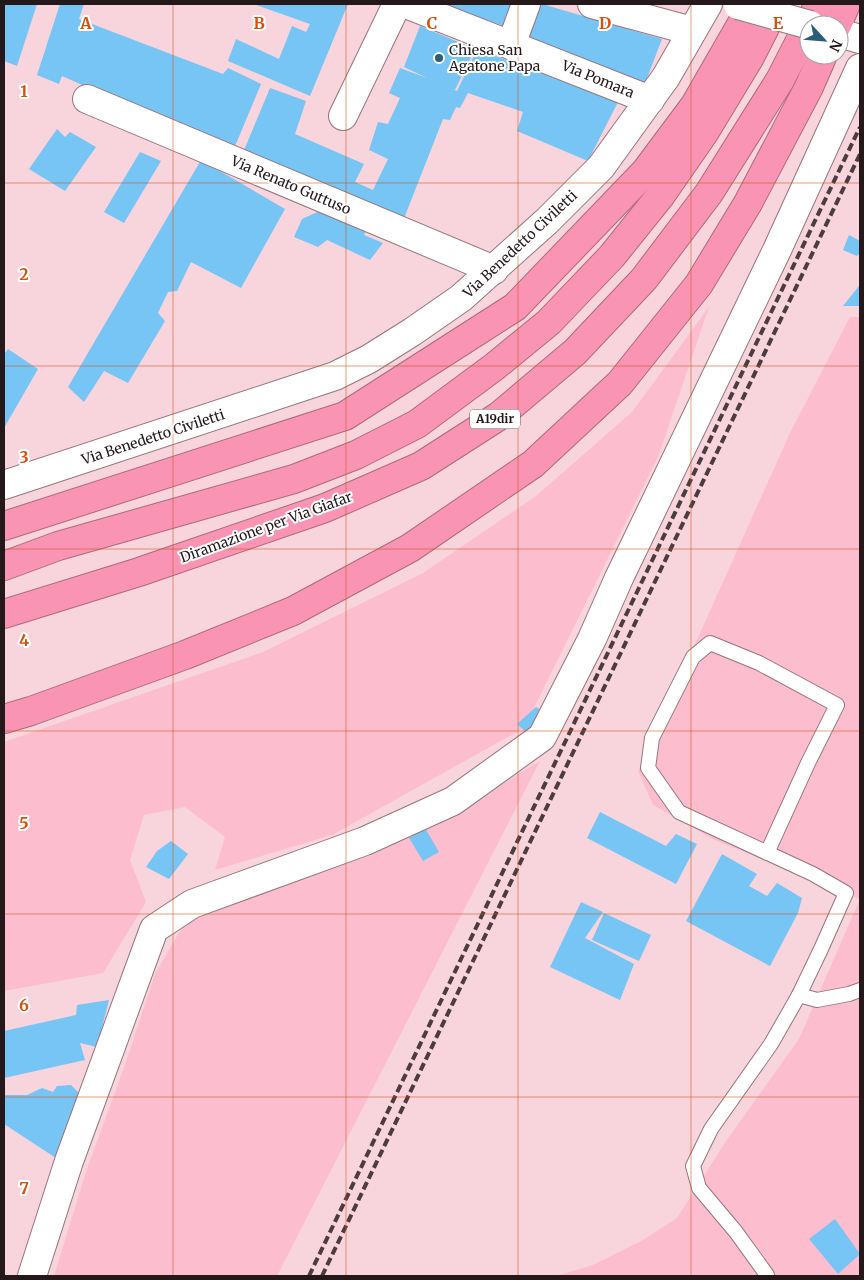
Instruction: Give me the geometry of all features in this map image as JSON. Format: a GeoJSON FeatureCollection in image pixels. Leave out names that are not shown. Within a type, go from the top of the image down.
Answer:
{"type":"FeatureCollection","features":[{"type":"Feature","properties":{"kind":"highway"},"geometry":{"type":"LineString","coordinates":[[4,526],[345,416],[515,307],[645,172],[695,105],[742,4]]}},
{"type":"Feature","properties":{"kind":"highway","name":"A19dir"},"geometry":{"type":"LineString","coordinates":[[4,566],[58,546],[294,479],[356,455],[416,424],[494,367],[548,322],[612,256],[661,195],[704,133],[750,57],[777,4]]}},
{"type":"Feature","properties":{"kind":"highway","name":"Diramazione per Via Giafar"},"geometry":{"type":"LineString","coordinates":[[4,614],[139,572],[325,508],[420,466],[499,416],[574,352],[644,279],[709,193],[780,80],[819,4]]}},
{"type":"Feature","properties":{"kind":"highway"},"geometry":{"type":"LineString","coordinates":[[4,719],[32,711],[185,655],[293,611],[410,548],[532,464],[620,383],[700,284],[748,202],[809,87],[819,65]]}},
{"type":"Feature","properties":{"kind":"street"},"geometry":{"type":"LineString","coordinates":[[344,116],[396,4]]}},
{"type":"Feature","properties":{"kind":"street","name":"Via Pomara"},"geometry":{"type":"LineString","coordinates":[[406,4],[650,100]]}},
{"type":"Feature","properties":{"kind":"street"},"geometry":{"type":"LineString","coordinates":[[511,45],[526,4]]}},
{"type":"Feature","properties":{"kind":"street"},"geometry":{"type":"LineString","coordinates":[[592,4],[692,31]]}},
{"type":"Feature","properties":{"kind":"street","name":"Via Benedetto Civiletti"},"geometry":{"type":"LineString","coordinates":[[4,485],[335,376],[369,359],[412,332],[461,298],[494,270],[547,221],[601,166],[666,77],[708,4]]}},
{"type":"Feature","properties":{"kind":"street"},"geometry":{"type":"LineString","coordinates":[[742,4],[799,22]]}},
{"type":"Feature","properties":{"kind":"street"},"geometry":{"type":"LineString","coordinates":[[32,1276],[69,1161],[154,929],[192,904],[365,841],[453,801],[542,738],[584,657],[619,578],[765,276],[860,68]]}},
{"type":"Feature","properties":{"kind":"street","name":"Via Renato Guttuso"},"geometry":{"type":"LineString","coordinates":[[87,99],[494,270]]}},
{"type":"Feature","properties":{"kind":"lane"},"geometry":{"type":"LineString","coordinates":[[767,853],[837,705],[760,663],[710,643],[693,657],[652,738],[648,768],[679,812],[767,853],[813,874],[846,893],[821,949],[771,1044],[711,1129],[693,1166],[699,1188],[736,1232],[767,1275]]}},
{"type":"Feature","properties":{"kind":"lane"},"geometry":{"type":"LineString","coordinates":[[798,995],[817,1000],[860,990]]}},
{"type":"Feature","properties":{"kind":"shaded area"},"geometry":{"type":"Polygon","coordinates":[[[709,307],[658,457],[524,728],[332,835],[215,870],[225,837],[185,807],[144,815],[130,860],[146,902],[103,973],[4,991],[4,742],[263,652],[423,573],[536,496],[632,412],[709,307]]]}},
{"type":"Feature","properties":{"kind":"shaded area"},"geometry":{"type":"Polygon","coordinates":[[[850,317],[860,317],[860,899],[715,840],[653,805],[638,771],[790,433],[850,317]]]}},
{"type":"Feature","properties":{"kind":"shaded area"},"geometry":{"type":"Polygon","coordinates":[[[540,761],[277,1276],[54,1276],[86,1172],[126,1062],[155,974],[184,924],[206,913],[440,820],[540,761]]]}},
{"type":"Feature","properties":{"kind":"shaded area"},"geometry":{"type":"Polygon","coordinates":[[[860,899],[860,1276],[556,1276],[593,1265],[643,1240],[677,1218],[726,1141],[799,1039],[860,899]]]}},
{"type":"Feature","properties":{"kind":"building"},"geometry":{"type":"Polygon","coordinates":[[[4,4],[37,4],[17,66],[4,61],[4,4]]]}},
{"type":"Feature","properties":{"kind":"building"},"geometry":{"type":"Polygon","coordinates":[[[60,4],[84,4],[79,19],[223,74],[228,68],[261,84],[233,151],[62,76],[59,84],[37,75],[60,4]]]}},
{"type":"Feature","properties":{"kind":"building"},"geometry":{"type":"Polygon","coordinates":[[[253,4],[348,4],[310,96],[228,61],[236,39],[279,59],[292,26],[306,32],[310,24],[253,4]]]}},
{"type":"Feature","properties":{"kind":"building"},"geometry":{"type":"Polygon","coordinates":[[[441,4],[511,4],[504,26],[441,4]]]}},
{"type":"Feature","properties":{"kind":"building"},"geometry":{"type":"Polygon","coordinates":[[[536,4],[542,4],[662,39],[644,86],[565,58],[567,51],[523,40],[536,4]]]}},
{"type":"Feature","properties":{"kind":"building"},"geometry":{"type":"Polygon","coordinates":[[[420,26],[475,49],[455,90],[450,88],[457,91],[477,49],[618,102],[588,161],[517,131],[523,112],[468,93],[460,108],[456,107],[450,120],[443,119],[403,221],[242,155],[270,88],[306,101],[295,134],[364,164],[355,182],[373,190],[388,159],[369,150],[378,122],[388,124],[400,98],[389,93],[400,68],[427,78],[404,67],[420,26]]]}},
{"type":"Feature","properties":{"kind":"building"},"geometry":{"type":"Polygon","coordinates":[[[57,129],[65,137],[70,132],[96,147],[65,191],[29,169],[57,129]]]}},
{"type":"Feature","properties":{"kind":"building"},"geometry":{"type":"Polygon","coordinates":[[[140,152],[161,161],[124,223],[104,212],[140,152]]]}},
{"type":"Feature","properties":{"kind":"building"},"geometry":{"type":"Polygon","coordinates":[[[201,160],[285,209],[241,288],[191,262],[177,291],[168,292],[158,313],[165,321],[128,383],[104,371],[84,402],[68,387],[201,160]]]}},
{"type":"Feature","properties":{"kind":"building"},"geometry":{"type":"Polygon","coordinates":[[[324,209],[368,227],[364,235],[383,243],[370,260],[327,240],[318,247],[294,237],[302,219],[324,209]]]}},
{"type":"Feature","properties":{"kind":"building"},"geometry":{"type":"Polygon","coordinates":[[[849,235],[860,241],[860,253],[857,256],[843,250],[849,235]]]}},
{"type":"Feature","properties":{"kind":"building"},"geometry":{"type":"Polygon","coordinates":[[[859,286],[860,306],[843,306],[859,286]]]}},
{"type":"Feature","properties":{"kind":"building"},"geometry":{"type":"Polygon","coordinates":[[[8,349],[38,369],[4,428],[4,354],[8,349]]]}},
{"type":"Feature","properties":{"kind":"building"},"geometry":{"type":"Polygon","coordinates":[[[536,707],[547,714],[529,735],[517,724],[536,707]]]}},
{"type":"Feature","properties":{"kind":"building"},"geometry":{"type":"Polygon","coordinates":[[[600,812],[666,846],[676,834],[697,844],[676,884],[587,838],[600,812]]]}},
{"type":"Feature","properties":{"kind":"building"},"geometry":{"type":"Polygon","coordinates":[[[425,828],[439,852],[423,861],[409,838],[425,828]]]}},
{"type":"Feature","properties":{"kind":"building"},"geometry":{"type":"Polygon","coordinates":[[[171,841],[188,854],[169,879],[146,867],[157,851],[171,841]]]}},
{"type":"Feature","properties":{"kind":"building"},"geometry":{"type":"Polygon","coordinates":[[[722,854],[757,874],[749,886],[767,896],[777,883],[802,898],[798,913],[770,966],[686,921],[722,854]]]}},
{"type":"Feature","properties":{"kind":"building"},"geometry":{"type":"Polygon","coordinates":[[[581,902],[603,912],[585,938],[634,964],[620,1000],[550,967],[581,902]]]}},
{"type":"Feature","properties":{"kind":"building"},"geometry":{"type":"Polygon","coordinates":[[[604,913],[651,935],[639,961],[592,940],[604,913]]]}},
{"type":"Feature","properties":{"kind":"building"},"geometry":{"type":"Polygon","coordinates":[[[109,1000],[97,1047],[80,1043],[85,1060],[4,1078],[4,1031],[76,1015],[77,1005],[109,1000]]]}},
{"type":"Feature","properties":{"kind":"building"},"geometry":{"type":"Polygon","coordinates":[[[71,1085],[81,1095],[56,1158],[4,1124],[4,1095],[27,1095],[42,1088],[53,1092],[57,1086],[71,1085]]]}},
{"type":"Feature","properties":{"kind":"building"},"geometry":{"type":"Polygon","coordinates":[[[835,1219],[860,1254],[838,1274],[809,1239],[835,1219]]]}},
{"type":"Feature","properties":{"kind":"railway"},"geometry":{"type":"LineString","coordinates":[[309,1276],[860,127]]}},
{"type":"Feature","properties":{"kind":"railway"},"geometry":{"type":"LineString","coordinates":[[322,1276],[860,154]]}},
{"type":"Feature","properties":{"kind":"place","name":"Chiesa San Agatone Papa"},"geometry":{"type":"Point","coordinates":[439,58]}}]}
